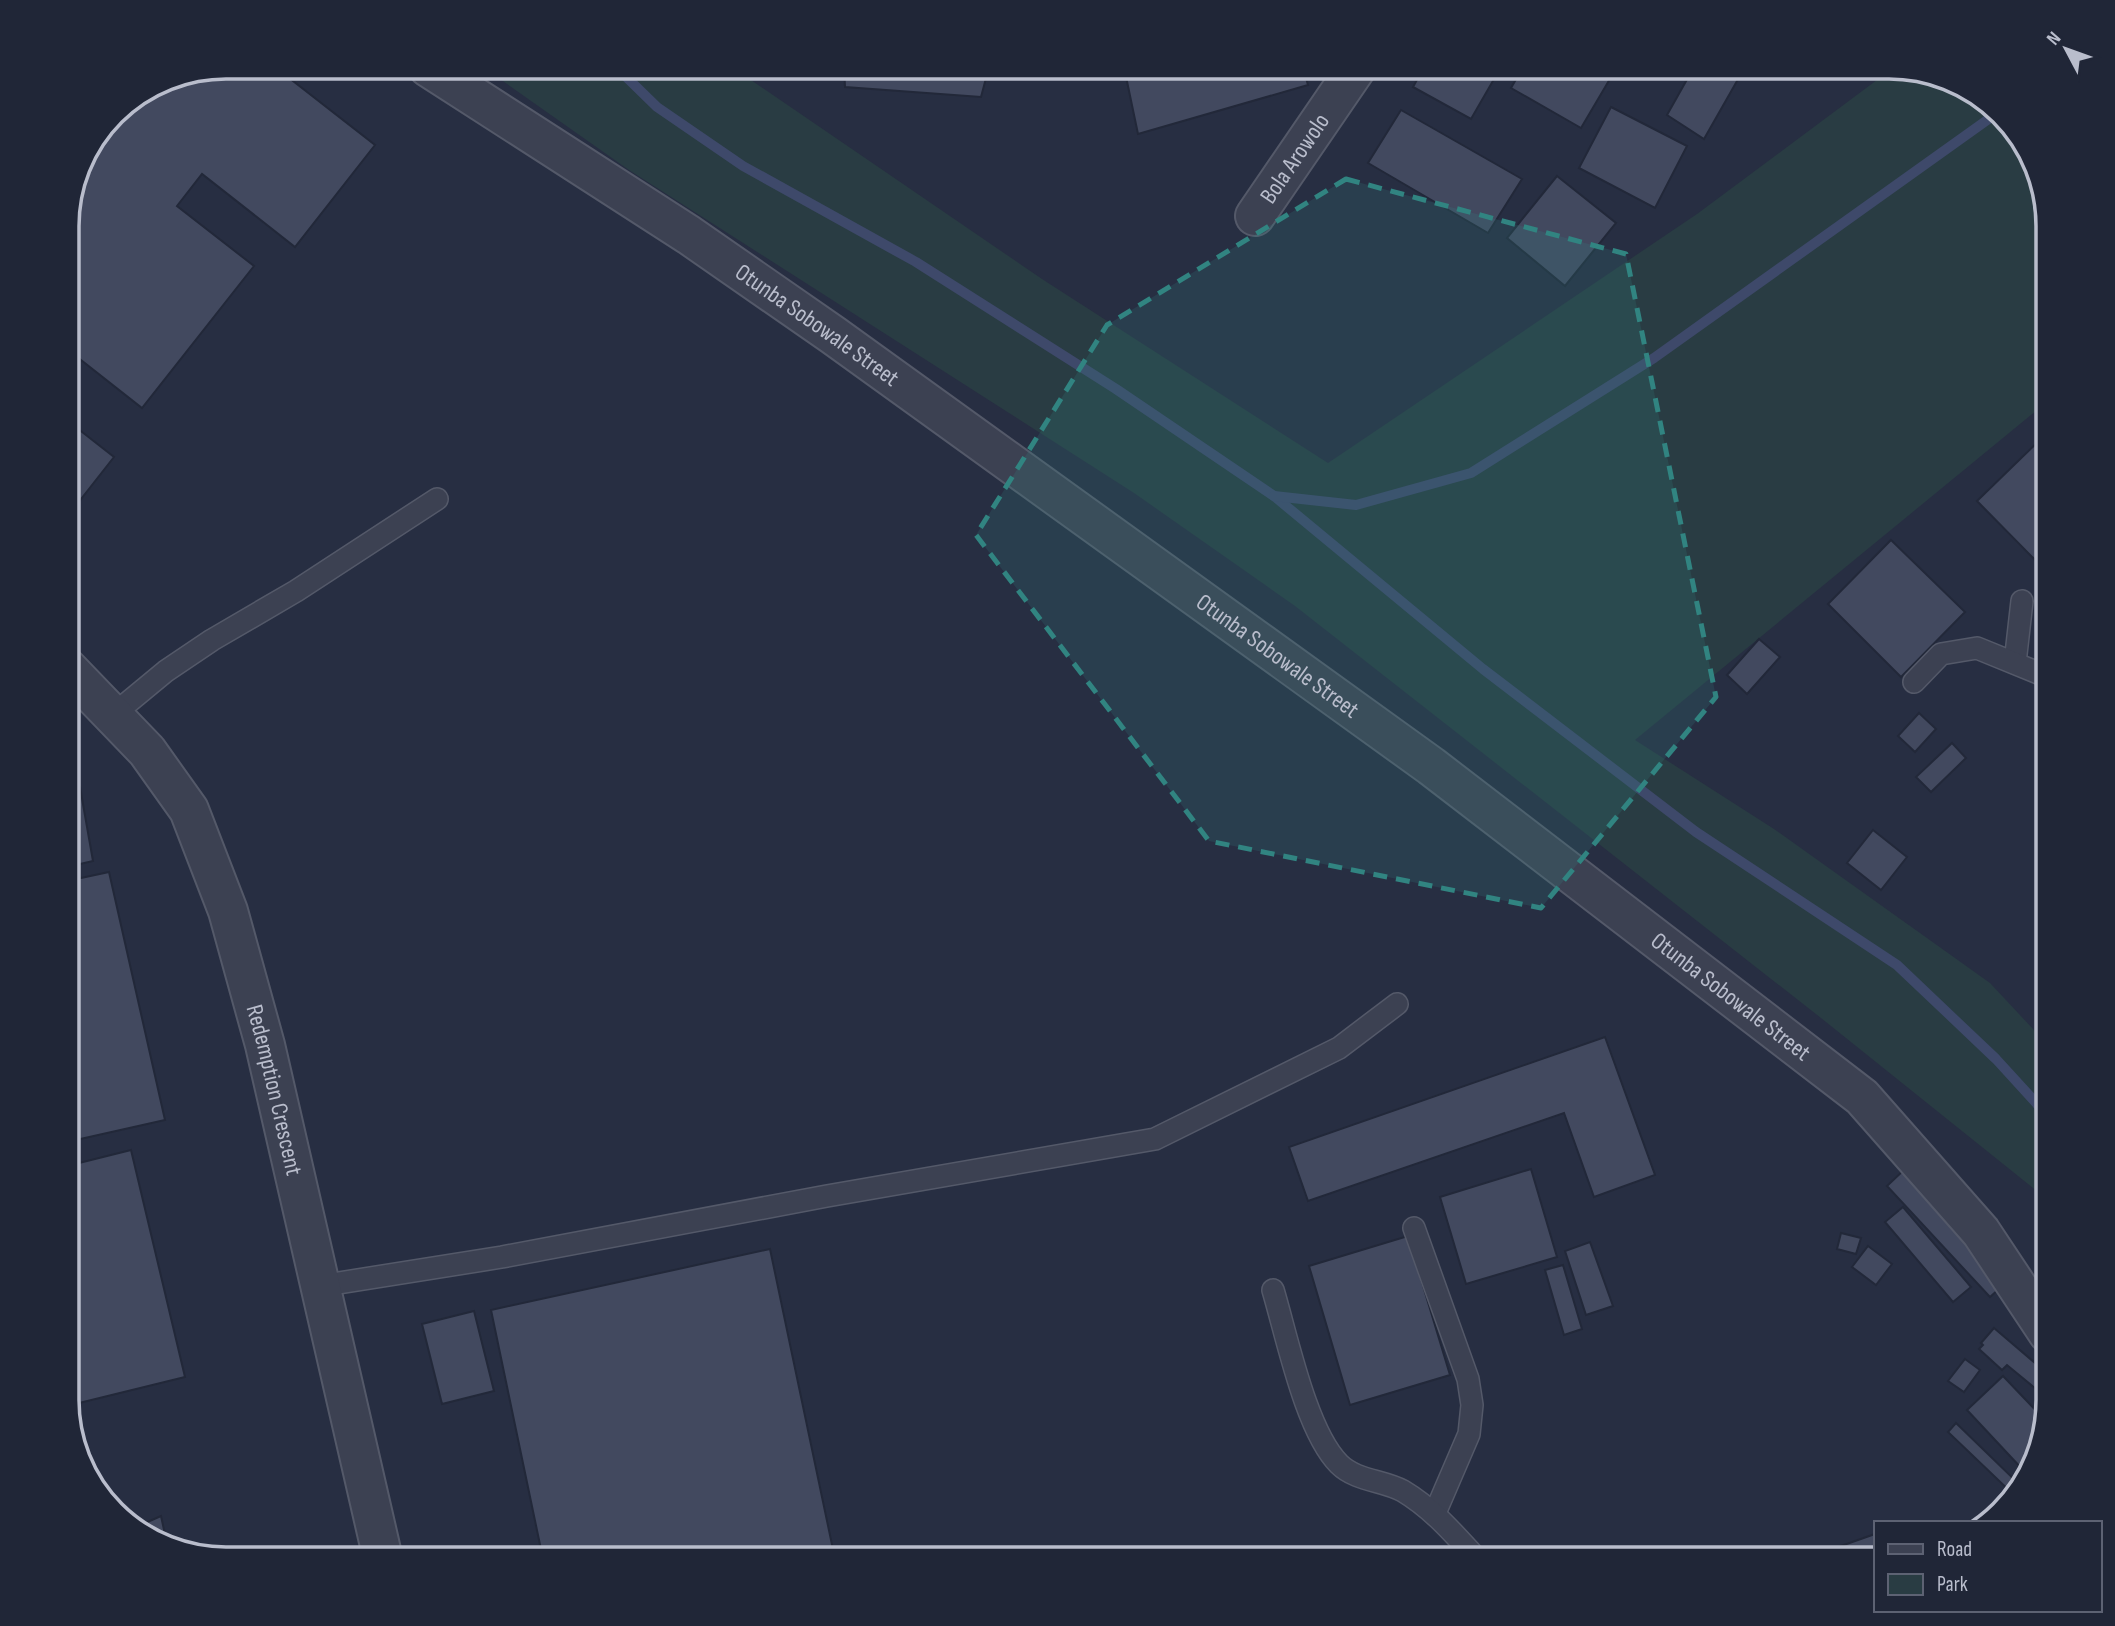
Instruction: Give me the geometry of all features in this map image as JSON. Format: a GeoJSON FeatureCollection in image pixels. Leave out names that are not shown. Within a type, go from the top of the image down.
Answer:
{"type":"FeatureCollection","features":[{"type":"Feature","properties":{"kind":"street","name":"Otunba Sobowale Street"},"geometry":{"type":"LineString","coordinates":[[448,79],[689,235],[844,343],[1431,766],[1862,1097],[1982,1233],[2036,1314]]}},
{"type":"Feature","properties":{"kind":"street","name":"Bola Arowolo"},"geometry":{"type":"LineString","coordinates":[[1255,216],[1348,79]]}},
{"type":"Feature","properties":{"kind":"street","name":"Redemption Crescent"},"geometry":{"type":"LineString","coordinates":[[79,680],[147,751],[189,810],[228,911],[265,1045],[380,1547]]}},
{"type":"Feature","properties":{"kind":"lane"},"geometry":{"type":"LineString","coordinates":[[114,714],[166,671],[212,640],[296,591],[437,499]]}},
{"type":"Feature","properties":{"kind":"lane"},"geometry":{"type":"LineString","coordinates":[[2015,663],[2022,601]]}},
{"type":"Feature","properties":{"kind":"lane"},"geometry":{"type":"LineString","coordinates":[[1914,682],[1941,653],[1977,648],[2036,672]]}},
{"type":"Feature","properties":{"kind":"lane"},"geometry":{"type":"LineString","coordinates":[[320,1286],[1155,1139],[1339,1048],[1397,1004]]}},
{"type":"Feature","properties":{"kind":"lane"},"geometry":{"type":"LineString","coordinates":[[1414,1228],[1468,1379],[1472,1405],[1469,1434],[1435,1513]]}},
{"type":"Feature","properties":{"kind":"lane"},"geometry":{"type":"LineString","coordinates":[[1273,1290],[1312,1421],[1327,1450],[1341,1466],[1363,1478],[1400,1490],[1435,1513],[1466,1547]]}},
{"type":"Feature","properties":{"kind":"highlighted area"},"geometry":{"type":"Polygon","coordinates":[[[1346,179],[1626,254],[1716,697],[1541,908],[1209,841],[976,535],[1107,325],[1346,179]]]}},
{"type":"Feature","properties":{"kind":"green space"},"geometry":{"type":"Polygon","coordinates":[[[500,79],[750,79],[1042,279],[1328,463],[1697,214],[1878,79],[1909,80],[1927,84],[1971,103],[1993,122],[2012,144],[2028,178],[2033,197],[2036,216],[2036,411],[1635,740],[1774,829],[1990,983],[2036,1032],[2036,1190],[1821,1018],[1295,606],[1134,493],[629,170],[500,79]]]}},
{"type":"Feature","properties":{"kind":"building"},"geometry":{"type":"Polygon","coordinates":[[[216,79],[290,79],[375,145],[295,247],[202,174],[177,206],[254,266],[142,408],[79,358],[79,216],[90,169],[103,144],[129,115],[152,98],[169,90],[216,79]]]}},
{"type":"Feature","properties":{"kind":"building"},"geometry":{"type":"Polygon","coordinates":[[[845,79],[986,79],[981,97],[845,87],[845,79]]]}},
{"type":"Feature","properties":{"kind":"building"},"geometry":{"type":"Polygon","coordinates":[[[1127,79],[1306,79],[1308,85],[1138,134],[1127,79]]]}},
{"type":"Feature","properties":{"kind":"building"},"geometry":{"type":"Polygon","coordinates":[[[1417,79],[1494,79],[1471,119],[1413,87],[1417,79]]]}},
{"type":"Feature","properties":{"kind":"building"},"geometry":{"type":"Polygon","coordinates":[[[1516,79],[1610,79],[1581,128],[1511,88],[1516,79]]]}},
{"type":"Feature","properties":{"kind":"building"},"geometry":{"type":"Polygon","coordinates":[[[1687,79],[1738,79],[1704,139],[1667,115],[1687,79]]]}},
{"type":"Feature","properties":{"kind":"building"},"geometry":{"type":"Polygon","coordinates":[[[1611,107],[1687,146],[1655,208],[1579,168],[1611,107]]]}},
{"type":"Feature","properties":{"kind":"building"},"geometry":{"type":"Polygon","coordinates":[[[1401,110],[1522,179],[1488,233],[1368,163],[1401,110]]]}},
{"type":"Feature","properties":{"kind":"building"},"geometry":{"type":"Polygon","coordinates":[[[1557,176],[1616,223],[1565,286],[1507,238],[1557,176]]]}},
{"type":"Feature","properties":{"kind":"building"},"geometry":{"type":"Polygon","coordinates":[[[79,430],[114,457],[79,502],[79,430]]]}},
{"type":"Feature","properties":{"kind":"building"},"geometry":{"type":"Polygon","coordinates":[[[2036,444],[2036,561],[1977,501],[2036,444]]]}},
{"type":"Feature","properties":{"kind":"building"},"geometry":{"type":"Polygon","coordinates":[[[1891,540],[1965,612],[1901,677],[1828,604],[1891,540]]]}},
{"type":"Feature","properties":{"kind":"building"},"geometry":{"type":"Polygon","coordinates":[[[1759,639],[1780,657],[1747,694],[1727,675],[1759,639]]]}},
{"type":"Feature","properties":{"kind":"building"},"geometry":{"type":"Polygon","coordinates":[[[1919,713],[1936,729],[1915,752],[1898,736],[1919,713]]]}},
{"type":"Feature","properties":{"kind":"building"},"geometry":{"type":"Polygon","coordinates":[[[1952,743],[1966,758],[1931,792],[1916,777],[1952,743]]]}},
{"type":"Feature","properties":{"kind":"building"},"geometry":{"type":"Polygon","coordinates":[[[79,787],[93,861],[79,864],[79,787]]]}},
{"type":"Feature","properties":{"kind":"building"},"geometry":{"type":"Polygon","coordinates":[[[1873,830],[1907,857],[1881,890],[1847,863],[1873,830]]]}},
{"type":"Feature","properties":{"kind":"building"},"geometry":{"type":"Polygon","coordinates":[[[109,872],[165,1120],[79,1139],[79,878],[109,872]]]}},
{"type":"Feature","properties":{"kind":"building"},"geometry":{"type":"Polygon","coordinates":[[[1605,1037],[1655,1175],[1594,1197],[1564,1113],[1308,1201],[1289,1147],[1605,1037]]]}},
{"type":"Feature","properties":{"kind":"building"},"geometry":{"type":"Polygon","coordinates":[[[131,1150],[185,1377],[79,1403],[79,1163],[131,1150]]]}},
{"type":"Feature","properties":{"kind":"building"},"geometry":{"type":"Polygon","coordinates":[[[1907,1167],[2010,1279],[1990,1297],[1887,1186],[1907,1167]]]}},
{"type":"Feature","properties":{"kind":"building"},"geometry":{"type":"Polygon","coordinates":[[[1531,1169],[1557,1257],[1466,1284],[1440,1197],[1531,1169]]]}},
{"type":"Feature","properties":{"kind":"building"},"geometry":{"type":"Polygon","coordinates":[[[1903,1207],[1971,1287],[1953,1302],[1885,1222],[1903,1207]]]}},
{"type":"Feature","properties":{"kind":"building"},"geometry":{"type":"Polygon","coordinates":[[[1841,1233],[1861,1238],[1856,1254],[1837,1249],[1841,1233]]]}},
{"type":"Feature","properties":{"kind":"building"},"geometry":{"type":"Polygon","coordinates":[[[1408,1236],[1450,1375],[1350,1405],[1309,1266],[1408,1236]]]}},
{"type":"Feature","properties":{"kind":"building"},"geometry":{"type":"Polygon","coordinates":[[[1590,1242],[1613,1306],[1586,1315],[1565,1251],[1590,1242]]]}},
{"type":"Feature","properties":{"kind":"building"},"geometry":{"type":"Polygon","coordinates":[[[1868,1246],[1892,1264],[1876,1285],[1852,1267],[1868,1246]]]}},
{"type":"Feature","properties":{"kind":"building"},"geometry":{"type":"Polygon","coordinates":[[[770,1249],[832,1547],[540,1547],[491,1310],[770,1249]]]}},
{"type":"Feature","properties":{"kind":"building"},"geometry":{"type":"Polygon","coordinates":[[[1563,1265],[1582,1329],[1564,1335],[1545,1270],[1563,1265]]]}},
{"type":"Feature","properties":{"kind":"building"},"geometry":{"type":"Polygon","coordinates":[[[474,1311],[494,1391],[442,1404],[422,1324],[474,1311]]]}},
{"type":"Feature","properties":{"kind":"building"},"geometry":{"type":"Polygon","coordinates":[[[1994,1328],[2036,1364],[2036,1389],[2007,1365],[2002,1370],[1979,1349],[1983,1345],[1981,1343],[1994,1328]]]}},
{"type":"Feature","properties":{"kind":"building"},"geometry":{"type":"Polygon","coordinates":[[[1965,1359],[1980,1370],[1964,1392],[1948,1381],[1965,1359]]]}},
{"type":"Feature","properties":{"kind":"building"},"geometry":{"type":"Polygon","coordinates":[[[2003,1376],[2035,1410],[2031,1438],[2020,1467],[1967,1410],[2003,1376]]]}},
{"type":"Feature","properties":{"kind":"building"},"geometry":{"type":"Polygon","coordinates":[[[1956,1423],[2014,1479],[2007,1488],[1948,1432],[1956,1423]]]}},
{"type":"Feature","properties":{"kind":"building"},"geometry":{"type":"Polygon","coordinates":[[[161,1516],[165,1534],[152,1528],[145,1523],[161,1516]]]}},
{"type":"Feature","properties":{"kind":"building"},"geometry":{"type":"Polygon","coordinates":[[[1874,1534],[1874,1547],[1838,1547],[1874,1534]]]}},
{"type":"Feature","properties":{"kind":"waterway"},"geometry":{"type":"LineString","coordinates":[[628,79],[657,107],[743,166],[916,262],[1116,389],[1274,496],[1483,669],[1696,832],[1897,965],[1996,1059],[2036,1103]]}},
{"type":"Feature","properties":{"kind":"waterway"},"geometry":{"type":"LineString","coordinates":[[1274,496],[1356,505],[1471,473],[1654,358],[1989,119]]}}]}
